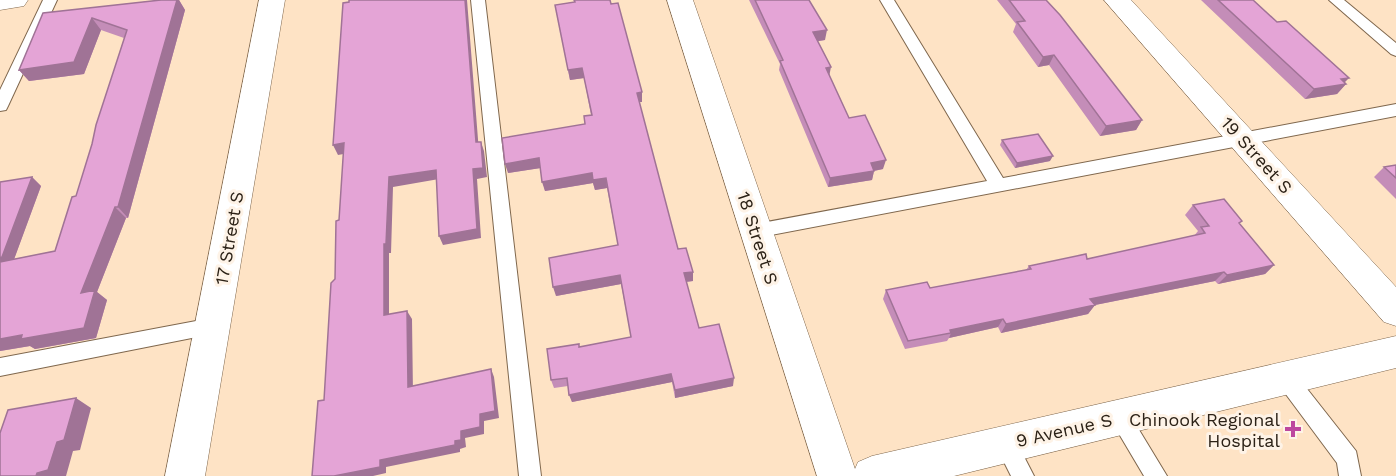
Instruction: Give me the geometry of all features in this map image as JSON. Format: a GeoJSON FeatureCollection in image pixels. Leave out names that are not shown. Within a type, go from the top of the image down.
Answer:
{"type":"FeatureCollection","features":[{"type":"Feature","properties":{"kind":"street"},"geometry":{"type":"LineString","coordinates":[[0,2],[15,0]]}},
{"type":"Feature","properties":{"kind":"street","name":"17 Street S"},"geometry":{"type":"LineString","coordinates":[[185,476],[272,0]]}},
{"type":"Feature","properties":{"kind":"street","name":"18 Street S"},"geometry":{"type":"LineString","coordinates":[[680,0],[837,476]]}},
{"type":"Feature","properties":{"kind":"street","name":"19 Street S"},"geometry":{"type":"LineString","coordinates":[[1117,0],[1396,311]]}},
{"type":"Feature","properties":{"kind":"street","name":"9 Avenue S"},"geometry":{"type":"LineString","coordinates":[[872,476],[1014,460],[1120,417],[1396,351]]}},
{"type":"Feature","properties":{"kind":"lane"},"geometry":{"type":"LineString","coordinates":[[0,106],[50,0]]}},
{"type":"Feature","properties":{"kind":"lane"},"geometry":{"type":"LineString","coordinates":[[478,0],[530,476]]}},
{"type":"Feature","properties":{"kind":"lane"},"geometry":{"type":"LineString","coordinates":[[887,0],[998,185]]}},
{"type":"Feature","properties":{"kind":"lane"},"geometry":{"type":"LineString","coordinates":[[1336,0],[1396,51]]}},
{"type":"Feature","properties":{"kind":"lane"},"geometry":{"type":"LineString","coordinates":[[756,231],[1396,110]]}},
{"type":"Feature","properties":{"kind":"lane"},"geometry":{"type":"LineString","coordinates":[[0,367],[212,326]]}},
{"type":"Feature","properties":{"kind":"lane"},"geometry":{"type":"LineString","coordinates":[[1286,378],[1348,459],[1350,476]]}},
{"type":"Feature","properties":{"kind":"lane"},"geometry":{"type":"LineString","coordinates":[[1120,417],[1156,476]]}},
{"type":"Feature","properties":{"kind":"building"},"geometry":{"type":"Polygon","coordinates":[[[177,0],[118,207],[115,207],[81,293],[95,290],[84,328],[21,339],[22,335],[0,339],[0,262],[55,251],[72,197],[76,196],[127,30],[92,18],[74,62],[19,70],[43,13],[177,0]]]}},
{"type":"Feature","properties":{"kind":"building"},"geometry":{"type":"Polygon","coordinates":[[[349,0],[465,0],[476,142],[481,142],[483,168],[473,169],[477,229],[439,236],[436,170],[389,177],[386,244],[384,244],[384,315],[407,311],[408,387],[491,369],[495,411],[480,414],[480,427],[461,431],[461,440],[455,441],[455,445],[380,460],[380,467],[334,476],[312,476],[318,401],[324,400],[331,283],[335,279],[336,221],[339,220],[344,143],[333,145],[343,3],[349,0]]]}},
{"type":"Feature","properties":{"kind":"building"},"geometry":{"type":"Polygon","coordinates":[[[574,0],[610,0],[611,4],[618,3],[642,92],[637,93],[678,249],[686,248],[693,272],[684,273],[699,328],[719,324],[734,378],[675,390],[671,374],[569,395],[567,378],[551,380],[547,349],[579,344],[579,347],[631,337],[620,275],[553,287],[549,258],[618,245],[606,178],[593,180],[592,173],[542,182],[539,158],[505,164],[502,138],[585,124],[584,116],[592,115],[582,68],[568,70],[555,5],[575,2],[574,0]]]}},
{"type":"Feature","properties":{"kind":"building"},"geometry":{"type":"Polygon","coordinates":[[[755,0],[809,0],[827,30],[813,32],[831,67],[826,68],[849,118],[865,115],[886,160],[871,163],[874,171],[830,178],[780,61],[783,60],[755,0]]]}},
{"type":"Feature","properties":{"kind":"building"},"geometry":{"type":"Polygon","coordinates":[[[1009,0],[1046,0],[1142,120],[1106,126],[1054,55],[1043,57],[1017,22],[1025,21],[1009,0]]]}},
{"type":"Feature","properties":{"kind":"building"},"geometry":{"type":"Polygon","coordinates":[[[1218,0],[1253,0],[1277,22],[1286,21],[1349,78],[1341,79],[1346,84],[1314,89],[1218,0]]]}},
{"type":"Feature","properties":{"kind":"building"},"geometry":{"type":"Polygon","coordinates":[[[1038,134],[1053,156],[1017,163],[1002,140],[1038,134]]]}},
{"type":"Feature","properties":{"kind":"building"},"geometry":{"type":"Polygon","coordinates":[[[1396,165],[1396,178],[1384,167],[1396,165]]]}},
{"type":"Feature","properties":{"kind":"building"},"geometry":{"type":"Polygon","coordinates":[[[32,177],[2,257],[0,258],[0,182],[32,177]]]}},
{"type":"Feature","properties":{"kind":"building"},"geometry":{"type":"Polygon","coordinates":[[[1224,199],[1242,221],[1239,223],[1274,265],[1227,275],[1224,272],[1090,299],[1095,305],[1006,324],[1003,319],[950,330],[951,333],[908,341],[886,290],[927,282],[930,288],[1031,269],[1029,266],[1086,254],[1087,259],[1205,233],[1201,227],[1209,226],[1193,205],[1224,199]]]}},
{"type":"Feature","properties":{"kind":"building"},"geometry":{"type":"Polygon","coordinates":[[[76,398],[64,440],[57,442],[48,470],[37,473],[36,476],[0,476],[0,433],[8,410],[76,398]]]}},
{"type":"Feature","properties":{"kind":"place","name":"Chinook Regional Hospital"},"geometry":{"type":"Point","coordinates":[1293,429]}}]}
